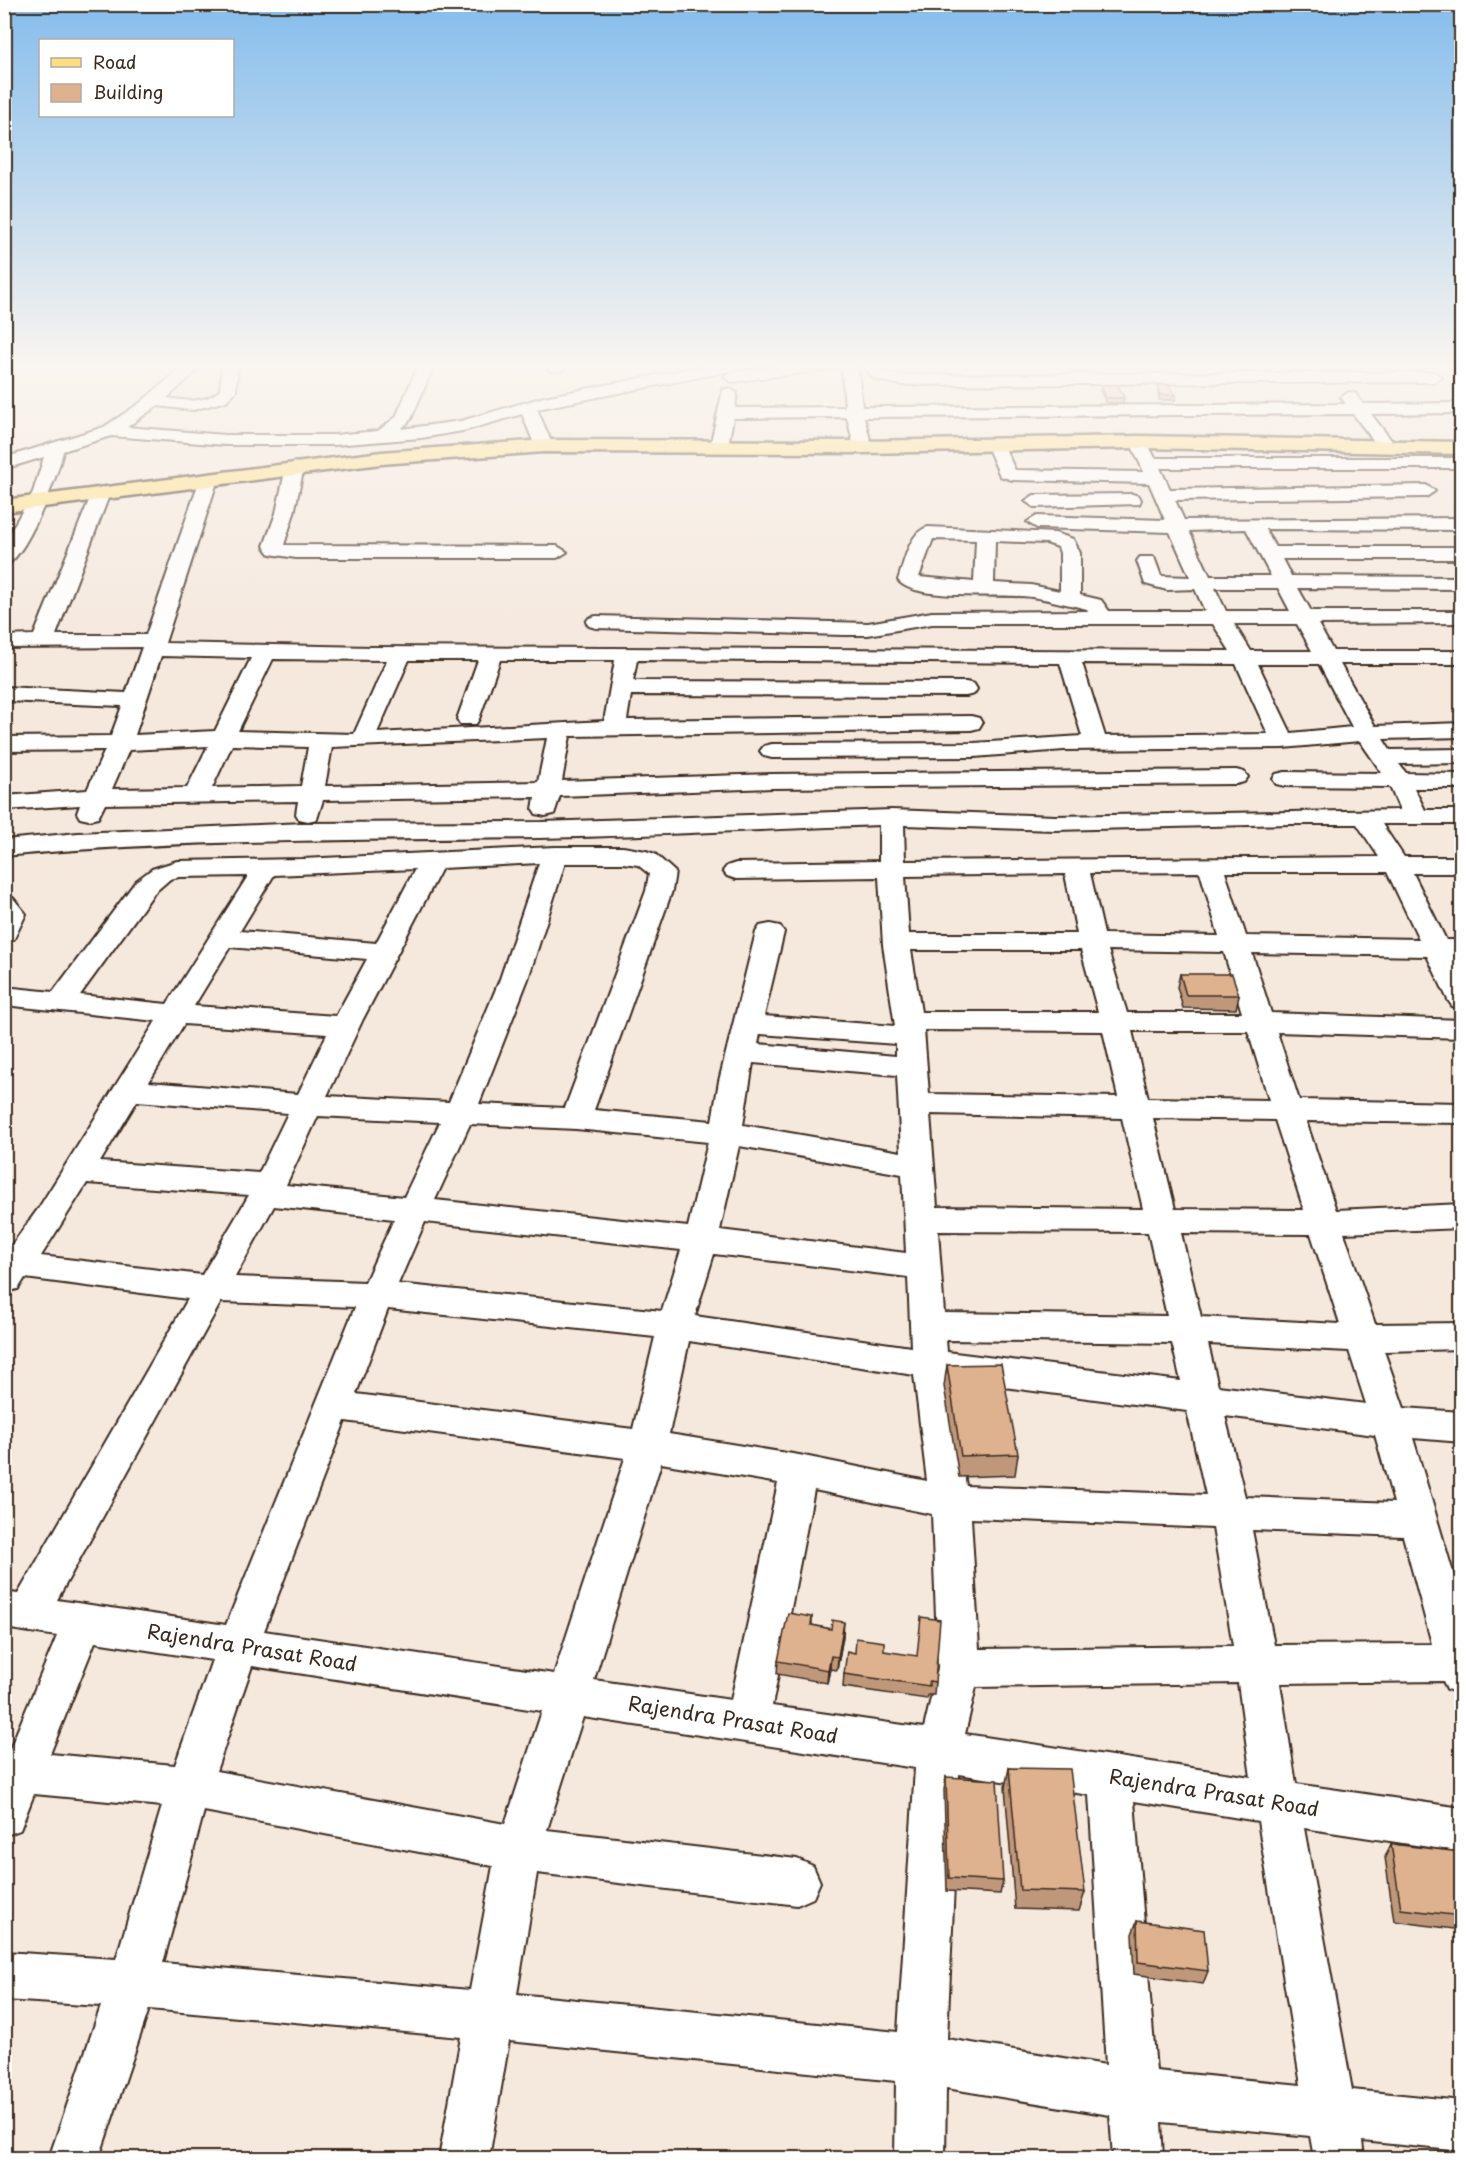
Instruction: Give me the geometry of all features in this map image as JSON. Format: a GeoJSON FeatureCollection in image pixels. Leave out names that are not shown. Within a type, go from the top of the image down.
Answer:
{"type":"FeatureCollection","features":[{"type":"Feature","properties":{"kind":"main road"},"geometry":{"type":"LineString","coordinates":[[4,506],[324,464]]}},
{"type":"Feature","properties":{"kind":"street"},"geometry":{"type":"LineString","coordinates":[[4,560],[40,500],[52,464]]}},
{"type":"Feature","properties":{"kind":"street"},"geometry":{"type":"LineString","coordinates":[[1003,464],[1006,472],[1012,476],[1129,489]]}},
{"type":"Feature","properties":{"kind":"street"},"geometry":{"type":"LineString","coordinates":[[1149,464],[1218,616],[1244,660],[1283,741]]}},
{"type":"Feature","properties":{"kind":"street"},"geometry":{"type":"LineString","coordinates":[[1279,464],[1298,493],[1325,524]]}},
{"type":"Feature","properties":{"kind":"street"},"geometry":{"type":"LineString","coordinates":[[1028,495],[1129,489],[1156,481],[1290,464]]}},
{"type":"Feature","properties":{"kind":"street"},"geometry":{"type":"LineString","coordinates":[[295,467],[285,513],[275,539],[274,546],[277,550],[296,552],[557,552]]}},
{"type":"Feature","properties":{"kind":"street"},"geometry":{"type":"LineString","coordinates":[[1317,478],[1461,477]]}},
{"type":"Feature","properties":{"kind":"street"},"geometry":{"type":"LineString","coordinates":[[78,841],[136,700],[209,478]]}},
{"type":"Feature","properties":{"kind":"street"},"geometry":{"type":"LineString","coordinates":[[1156,481],[1298,493],[1426,491]]}},
{"type":"Feature","properties":{"kind":"street"},"geometry":{"type":"LineString","coordinates":[[1129,489],[1139,527]]}},
{"type":"Feature","properties":{"kind":"street"},"geometry":{"type":"LineString","coordinates":[[42,643],[102,493]]}},
{"type":"Feature","properties":{"kind":"street"},"geometry":{"type":"LineString","coordinates":[[1038,522],[1139,527],[1252,524],[1461,524]]}},
{"type":"Feature","properties":{"kind":"street"},"geometry":{"type":"LineString","coordinates":[[1252,524],[1367,733],[1399,781],[1416,817]]}},
{"type":"Feature","properties":{"kind":"street"},"geometry":{"type":"LineString","coordinates":[[1387,525],[1459,621]]}},
{"type":"Feature","properties":{"kind":"street"},"geometry":{"type":"LineString","coordinates":[[1070,597],[1070,554],[1066,543],[1061,540],[928,532],[924,536],[908,580],[921,586],[1031,591],[1070,597],[1094,604],[1102,618]]}},
{"type":"Feature","properties":{"kind":"street"},"geometry":{"type":"LineString","coordinates":[[984,590],[986,534]]}},
{"type":"Feature","properties":{"kind":"street"},"geometry":{"type":"LineString","coordinates":[[1269,553],[1461,553]]}},
{"type":"Feature","properties":{"kind":"street"},"geometry":{"type":"LineString","coordinates":[[1147,561],[1152,580],[1157,584],[1204,582],[1461,583]]}},
{"type":"Feature","properties":{"kind":"street"},"geometry":{"type":"LineString","coordinates":[[596,622],[868,629],[932,618],[1303,616],[1459,621]]}},
{"type":"Feature","properties":{"kind":"street"},"geometry":{"type":"LineString","coordinates":[[4,642],[154,645],[265,652],[401,654],[1069,656],[1244,660],[1461,657]]}},
{"type":"Feature","properties":{"kind":"street"},"geometry":{"type":"LineString","coordinates":[[196,796],[222,738],[246,697],[265,652]]}},
{"type":"Feature","properties":{"kind":"street"},"geometry":{"type":"LineString","coordinates":[[468,718],[492,653]]}},
{"type":"Feature","properties":{"kind":"street"},"geometry":{"type":"LineString","coordinates":[[362,741],[401,654]]}},
{"type":"Feature","properties":{"kind":"street"},"geometry":{"type":"LineString","coordinates":[[773,846],[769,687],[774,654]]}},
{"type":"Feature","properties":{"kind":"street"},"geometry":{"type":"LineString","coordinates":[[614,727],[627,656]]}},
{"type":"Feature","properties":{"kind":"street"},"geometry":{"type":"LineString","coordinates":[[964,656],[974,750]]}},
{"type":"Feature","properties":{"kind":"street"},"geometry":{"type":"LineString","coordinates":[[1069,656],[1095,742]]}},
{"type":"Feature","properties":{"kind":"street"},"geometry":{"type":"LineString","coordinates":[[621,688],[966,689]]}},
{"type":"Feature","properties":{"kind":"street"},"geometry":{"type":"LineString","coordinates":[[4,694],[136,700]]}},
{"type":"Feature","properties":{"kind":"street"},"geometry":{"type":"LineString","coordinates":[[4,744],[120,743],[222,738],[362,741],[614,727],[971,723]]}},
{"type":"Feature","properties":{"kind":"street"},"geometry":{"type":"LineString","coordinates":[[75,2158],[133,1984],[189,1786],[238,1646],[377,1295],[460,1112],[514,979],[549,842],[548,789],[560,730]]}},
{"type":"Feature","properties":{"kind":"street"},"geometry":{"type":"LineString","coordinates":[[772,751],[974,750],[1095,742],[1283,741],[1367,733],[1461,730]]}},
{"type":"Feature","properties":{"kind":"street"},"geometry":{"type":"LineString","coordinates":[[305,831],[321,741]]}},
{"type":"Feature","properties":{"kind":"street"},"geometry":{"type":"LineString","coordinates":[[1030,745],[1037,777],[1056,823]]}},
{"type":"Feature","properties":{"kind":"street"},"geometry":{"type":"LineString","coordinates":[[1384,757],[1461,756]]}},
{"type":"Feature","properties":{"kind":"street"},"geometry":{"type":"LineString","coordinates":[[4,803],[95,797],[311,795],[772,781],[1236,777]]}},
{"type":"Feature","properties":{"kind":"street"},"geometry":{"type":"LineString","coordinates":[[1285,779],[1461,781]]}},
{"type":"Feature","properties":{"kind":"street"},"geometry":{"type":"LineString","coordinates":[[892,817],[892,898],[902,994],[909,1029],[929,1345],[947,1500],[953,1530],[959,1668],[951,1709],[938,1751],[921,2059],[920,2158]]}},
{"type":"Feature","properties":{"kind":"street"},"geometry":{"type":"LineString","coordinates":[[736,871],[773,846],[892,817],[1056,823],[1461,817]]}},
{"type":"Feature","properties":{"kind":"street"},"geometry":{"type":"LineString","coordinates":[[1365,817],[1449,947],[1461,1000]]}},
{"type":"Feature","properties":{"kind":"street"},"geometry":{"type":"LineString","coordinates":[[4,848],[78,841],[305,831],[549,842],[773,846],[891,867],[1210,864],[1461,865]]}},
{"type":"Feature","properties":{"kind":"street"},"geometry":{"type":"LineString","coordinates":[[60,1002],[145,887],[160,874],[177,868],[432,862],[549,842],[646,859],[662,872],[659,891],[642,932],[576,1119]]}},
{"type":"Feature","properties":{"kind":"street"},"geometry":{"type":"LineString","coordinates":[[16,1612],[212,1289],[267,1189],[345,1026],[432,862]]}},
{"type":"Feature","properties":{"kind":"street"},"geometry":{"type":"LineString","coordinates":[[959,1668],[1257,1665],[1459,1669],[1390,1422],[1361,1338],[1210,864]]}},
{"type":"Feature","properties":{"kind":"street"},"geometry":{"type":"LineString","coordinates":[[266,867],[78,1171],[10,1274],[212,1289],[377,1295],[675,1326],[929,1345],[1201,1397],[1390,1422],[1461,1427]]}},
{"type":"Feature","properties":{"kind":"street"},"geometry":{"type":"LineString","coordinates":[[1076,867],[1092,942],[1115,1020],[1185,1330],[1229,1511],[1257,1665],[1277,1802],[1335,2137]]}},
{"type":"Feature","properties":{"kind":"street"},"geometry":{"type":"LineString","coordinates":[[4,904],[13,914],[4,933]]}},
{"type":"Feature","properties":{"kind":"street"},"geometry":{"type":"LineString","coordinates":[[464,2158],[519,1849],[648,1446],[675,1326],[701,1240],[770,932]]}},
{"type":"Feature","properties":{"kind":"street"},"geometry":{"type":"LineString","coordinates":[[222,938],[384,952]]}},
{"type":"Feature","properties":{"kind":"street"},"geometry":{"type":"LineString","coordinates":[[898,942],[1449,947]]}},
{"type":"Feature","properties":{"kind":"street"},"geometry":{"type":"LineString","coordinates":[[4,996],[174,1014],[345,1026]]}},
{"type":"Feature","properties":{"kind":"street"},"geometry":{"type":"LineString","coordinates":[[745,1038],[1115,1020],[1461,1029]]}},
{"type":"Feature","properties":{"kind":"street"},"geometry":{"type":"LineString","coordinates":[[745,1038],[913,1085],[1135,1109],[1461,1113]]}},
{"type":"Feature","properties":{"kind":"street"},"geometry":{"type":"LineString","coordinates":[[127,1090],[308,1105],[576,1119],[726,1133],[918,1166]]}},
{"type":"Feature","properties":{"kind":"street"},"geometry":{"type":"LineString","coordinates":[[78,1171],[267,1189],[924,1267]]}},
{"type":"Feature","properties":{"kind":"street"},"geometry":{"type":"LineString","coordinates":[[920,1219],[1324,1222],[1461,1216]]}},
{"type":"Feature","properties":{"kind":"street"},"geometry":{"type":"LineString","coordinates":[[929,1345],[1185,1330],[1361,1338],[1461,1336]]}},
{"type":"Feature","properties":{"kind":"street"},"geometry":{"type":"LineString","coordinates":[[332,1405],[648,1446],[800,1471],[947,1500],[1416,1520]]}},
{"type":"Feature","properties":{"kind":"street"},"geometry":{"type":"LineString","coordinates":[[747,1723],[800,1471]]}},
{"type":"Feature","properties":{"kind":"street","name":"Rajendra Prasat Road"},"geometry":{"type":"LineString","coordinates":[[16,1612],[1461,1830]]}},
{"type":"Feature","properties":{"kind":"street"},"geometry":{"type":"LineString","coordinates":[[4,1815],[13,1772],[83,1622]]}},
{"type":"Feature","properties":{"kind":"street"},"geometry":{"type":"LineString","coordinates":[[13,1772],[189,1786],[519,1849],[798,1882]]}},
{"type":"Feature","properties":{"kind":"street"},"geometry":{"type":"LineString","coordinates":[[1110,1777],[1138,2158]]}},
{"type":"Feature","properties":{"kind":"street"},"geometry":{"type":"LineString","coordinates":[[4,1976],[133,1984],[489,2015],[921,2059],[1134,2094],[1335,2137],[1461,2126]]}},
{"type":"Feature","properties":{"kind":"building"},"geometry":{"type":"Polygon","coordinates":[[[1180,974],[1232,974],[1239,995],[1186,995],[1180,974]]]}},
{"type":"Feature","properties":{"kind":"building"},"geometry":{"type":"Polygon","coordinates":[[[1001,1364],[1018,1454],[961,1456],[947,1365],[1001,1364]]]}},
{"type":"Feature","properties":{"kind":"building"},"geometry":{"type":"Polygon","coordinates":[[[788,1613],[812,1617],[811,1625],[831,1629],[832,1620],[844,1622],[838,1657],[831,1656],[828,1670],[778,1661],[788,1613]]]}},
{"type":"Feature","properties":{"kind":"building"},"geometry":{"type":"Polygon","coordinates":[[[921,1617],[940,1620],[935,1682],[929,1681],[929,1686],[844,1674],[847,1651],[855,1653],[856,1638],[884,1642],[884,1651],[917,1656],[921,1617]]]}},
{"type":"Feature","properties":{"kind":"building"},"geometry":{"type":"Polygon","coordinates":[[[1009,1768],[1070,1769],[1085,1892],[1020,1890],[1009,1768]]]}},
{"type":"Feature","properties":{"kind":"building"},"geometry":{"type":"Polygon","coordinates":[[[946,1777],[997,1780],[1003,1881],[949,1878],[946,1777]]]}},
{"type":"Feature","properties":{"kind":"building"},"geometry":{"type":"Polygon","coordinates":[[[1391,1844],[1461,1852],[1461,1916],[1401,1909],[1391,1844]]]}},
{"type":"Feature","properties":{"kind":"building"},"geometry":{"type":"Polygon","coordinates":[[[1137,1921],[1204,1930],[1208,1971],[1138,1962],[1137,1921]]]}}]}
